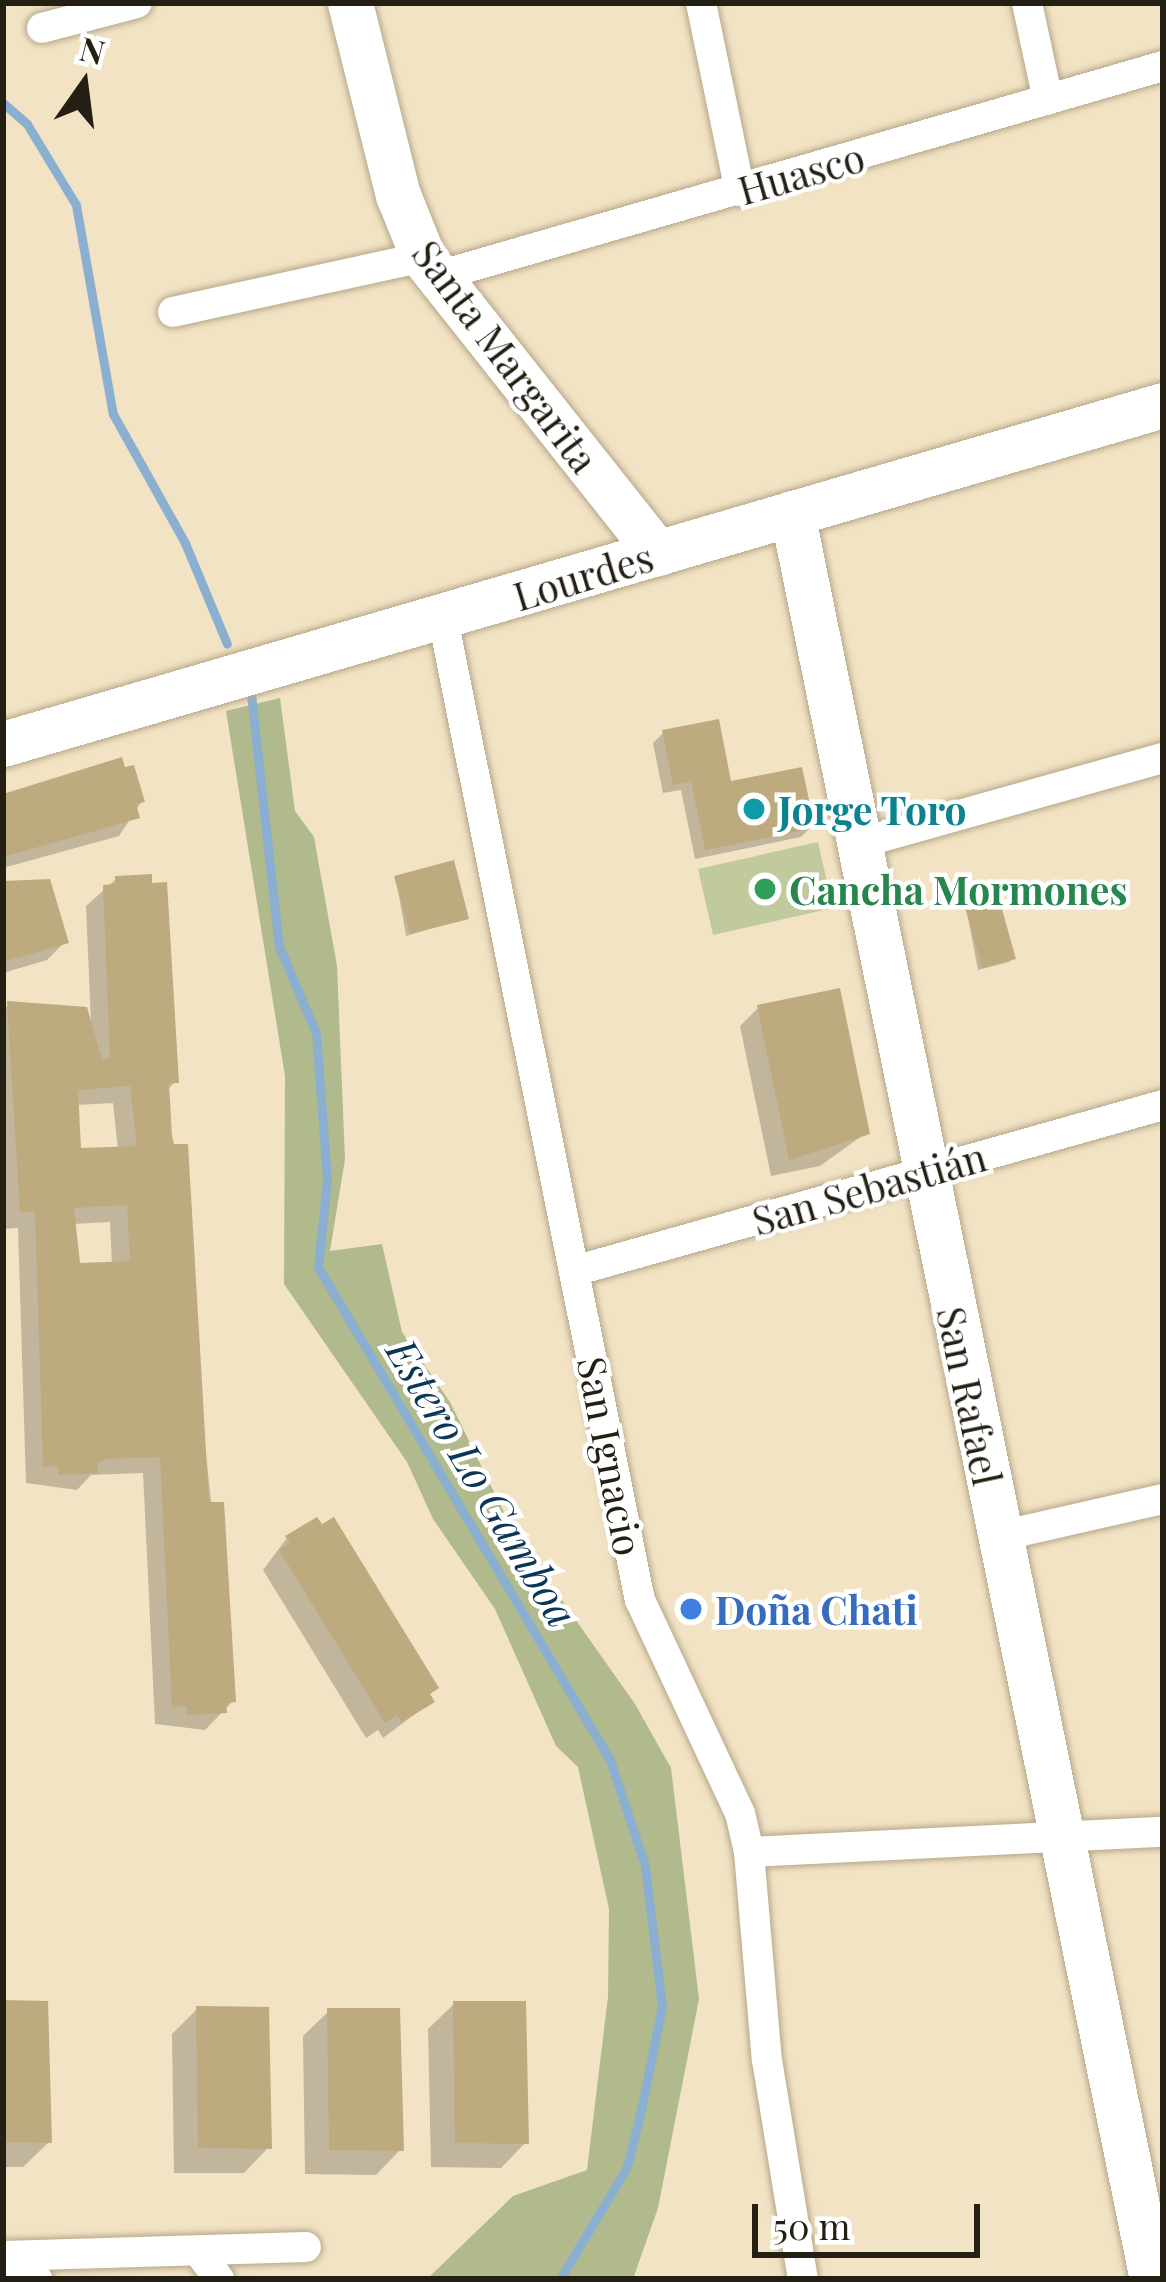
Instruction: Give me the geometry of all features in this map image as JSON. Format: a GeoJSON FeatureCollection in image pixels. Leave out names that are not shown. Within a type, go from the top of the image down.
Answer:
{"type":"FeatureCollection","features":[{"type":"Feature","properties":{"kind":"street"},"geometry":{"type":"LineString","coordinates":[[43,28],[137,3]]}},
{"type":"Feature","properties":{"kind":"street","name":"Santa Margarita"},"geometry":{"type":"LineString","coordinates":[[350,3],[398,194],[430,266],[658,553]]}},
{"type":"Feature","properties":{"kind":"street"},"geometry":{"type":"LineString","coordinates":[[701,3],[740,191]]}},
{"type":"Feature","properties":{"kind":"street"},"geometry":{"type":"LineString","coordinates":[[1027,3],[1048,100]]}},
{"type":"Feature","properties":{"kind":"street","name":"Huasco"},"geometry":{"type":"LineString","coordinates":[[173,312],[430,266],[740,191],[1163,66]]}},
{"type":"Feature","properties":{"kind":"street","name":"Lourdes"},"geometry":{"type":"LineString","coordinates":[[3,745],[1163,405]]}},
{"type":"Feature","properties":{"kind":"street","name":"San Rafael"},"geometry":{"type":"LineString","coordinates":[[792,513],[923,1173],[1063,1835],[1144,2139],[1152,2279]]}},
{"type":"Feature","properties":{"kind":"street","name":"San Ignacio"},"geometry":{"type":"LineString","coordinates":[[443,619],[640,1600],[740,1813],[749,1852],[767,2060],[803,2279]]}},
{"type":"Feature","properties":{"kind":"street"},"geometry":{"type":"LineString","coordinates":[[860,843],[1163,758]]}},
{"type":"Feature","properties":{"kind":"street","name":"San Sebastián"},"geometry":{"type":"LineString","coordinates":[[574,1271],[1163,1105]]}},
{"type":"Feature","properties":{"kind":"street"},"geometry":{"type":"LineString","coordinates":[[1000,1537],[1163,1499]]}},
{"type":"Feature","properties":{"kind":"street"},"geometry":{"type":"LineString","coordinates":[[749,1852],[1163,1832]]}},
{"type":"Feature","properties":{"kind":"street"},"geometry":{"type":"LineString","coordinates":[[3,2256],[306,2247]]}},
{"type":"Feature","properties":{"kind":"street"},"geometry":{"type":"LineString","coordinates":[[198,2251],[219,2279]]}},
{"type":"Feature","properties":{"kind":"street"},"geometry":{"type":"LineString","coordinates":[[3,2272],[38,2279]]}},
{"type":"Feature","properties":{"kind":"green space"},"geometry":{"type":"Polygon","coordinates":[[[280,698],[295,811],[314,837],[337,966],[345,1159],[330,1251],[382,1244],[402,1332],[450,1402],[513,1531],[635,1704],[671,1768],[699,1999],[658,2208],[633,2279],[427,2279],[513,2196],[587,2170],[608,1997],[609,1909],[578,1767],[556,1746],[495,1609],[433,1519],[407,1462],[284,1284],[285,1076],[226,711],[280,698]]]}},
{"type":"Feature","properties":{"kind":"green space","name":"Cancha Mormones"},"geometry":{"type":"Polygon","coordinates":[[[818,842],[833,908],[713,935],[698,869],[818,842]]]}},
{"type":"Feature","properties":{"kind":"building","name":"Jorge Toro"},"geometry":{"type":"Polygon","coordinates":[[[719,719],[731,781],[802,767],[815,828],[705,850],[691,781],[673,785],[662,730],[719,719]]]}},
{"type":"Feature","properties":{"kind":"building"},"geometry":{"type":"Polygon","coordinates":[[[122,757],[125,767],[134,765],[145,802],[136,804],[140,818],[3,857],[3,794],[122,757]]]}},
{"type":"Feature","properties":{"kind":"building"},"geometry":{"type":"Polygon","coordinates":[[[454,860],[469,919],[410,934],[394,876],[454,860]]]}},
{"type":"Feature","properties":{"kind":"building"},"geometry":{"type":"Polygon","coordinates":[[[152,874],[152,883],[167,882],[179,1083],[169,1083],[172,1136],[174,1144],[188,1144],[209,1502],[224,1502],[236,1702],[226,1703],[227,1713],[187,1715],[187,1706],[172,1707],[160,1457],[107,1459],[97,1463],[98,1473],[58,1475],[58,1466],[43,1467],[35,1212],[20,1212],[7,1001],[87,1007],[102,1060],[110,1058],[103,885],[115,884],[115,876],[152,874]],[[130,1086],[78,1090],[81,1148],[137,1146],[130,1086]],[[127,1205],[74,1208],[80,1263],[130,1261],[127,1205]]]}},
{"type":"Feature","properties":{"kind":"building"},"geometry":{"type":"Polygon","coordinates":[[[50,879],[69,943],[3,962],[3,881],[50,879]]]}},
{"type":"Feature","properties":{"kind":"building"},"geometry":{"type":"Polygon","coordinates":[[[998,895],[1016,959],[982,968],[964,904],[998,895]]]}},
{"type":"Feature","properties":{"kind":"building"},"geometry":{"type":"Polygon","coordinates":[[[840,988],[870,1134],[789,1160],[757,1005],[840,988]]]}},
{"type":"Feature","properties":{"kind":"building"},"geometry":{"type":"Polygon","coordinates":[[[317,1517],[322,1524],[334,1517],[439,1688],[430,1694],[435,1702],[402,1722],[397,1715],[385,1723],[279,1550],[290,1543],[285,1536],[317,1517]]]}},
{"type":"Feature","properties":{"kind":"building"},"geometry":{"type":"Polygon","coordinates":[[[3,2000],[48,2001],[52,2143],[3,2142],[3,2000]]]}},
{"type":"Feature","properties":{"kind":"building"},"geometry":{"type":"Polygon","coordinates":[[[453,2001],[526,2001],[529,2144],[455,2143],[453,2001]]]}},
{"type":"Feature","properties":{"kind":"building"},"geometry":{"type":"Polygon","coordinates":[[[196,2006],[269,2007],[272,2149],[198,2148],[196,2006]]]}},
{"type":"Feature","properties":{"kind":"building"},"geometry":{"type":"Polygon","coordinates":[[[327,2008],[400,2008],[404,2151],[329,2150],[327,2008]]]}},
{"type":"Feature","properties":{"kind":"waterway","name":"Estero Lo Gamboa"},"geometry":{"type":"LineString","coordinates":[[3,103],[27,124],[76,205],[113,414],[185,543],[227,644]]}},
{"type":"Feature","properties":{"kind":"waterway","name":"Estero Lo Gamboa"},"geometry":{"type":"LineString","coordinates":[[251,694],[279,946],[316,1033],[327,1179],[318,1267],[610,1760],[645,1866],[662,2006],[641,2110],[627,2167],[560,2279]]}},
{"type":"Feature","properties":{"kind":"place","name":"Jorge Toro"},"geometry":{"type":"Point","coordinates":[754,809]}},
{"type":"Feature","properties":{"kind":"place","name":"Cancha Mormones"},"geometry":{"type":"Point","coordinates":[765,889]}},
{"type":"Feature","properties":{"kind":"place","name":"Doña Chati"},"geometry":{"type":"Point","coordinates":[691,1609]}}]}
